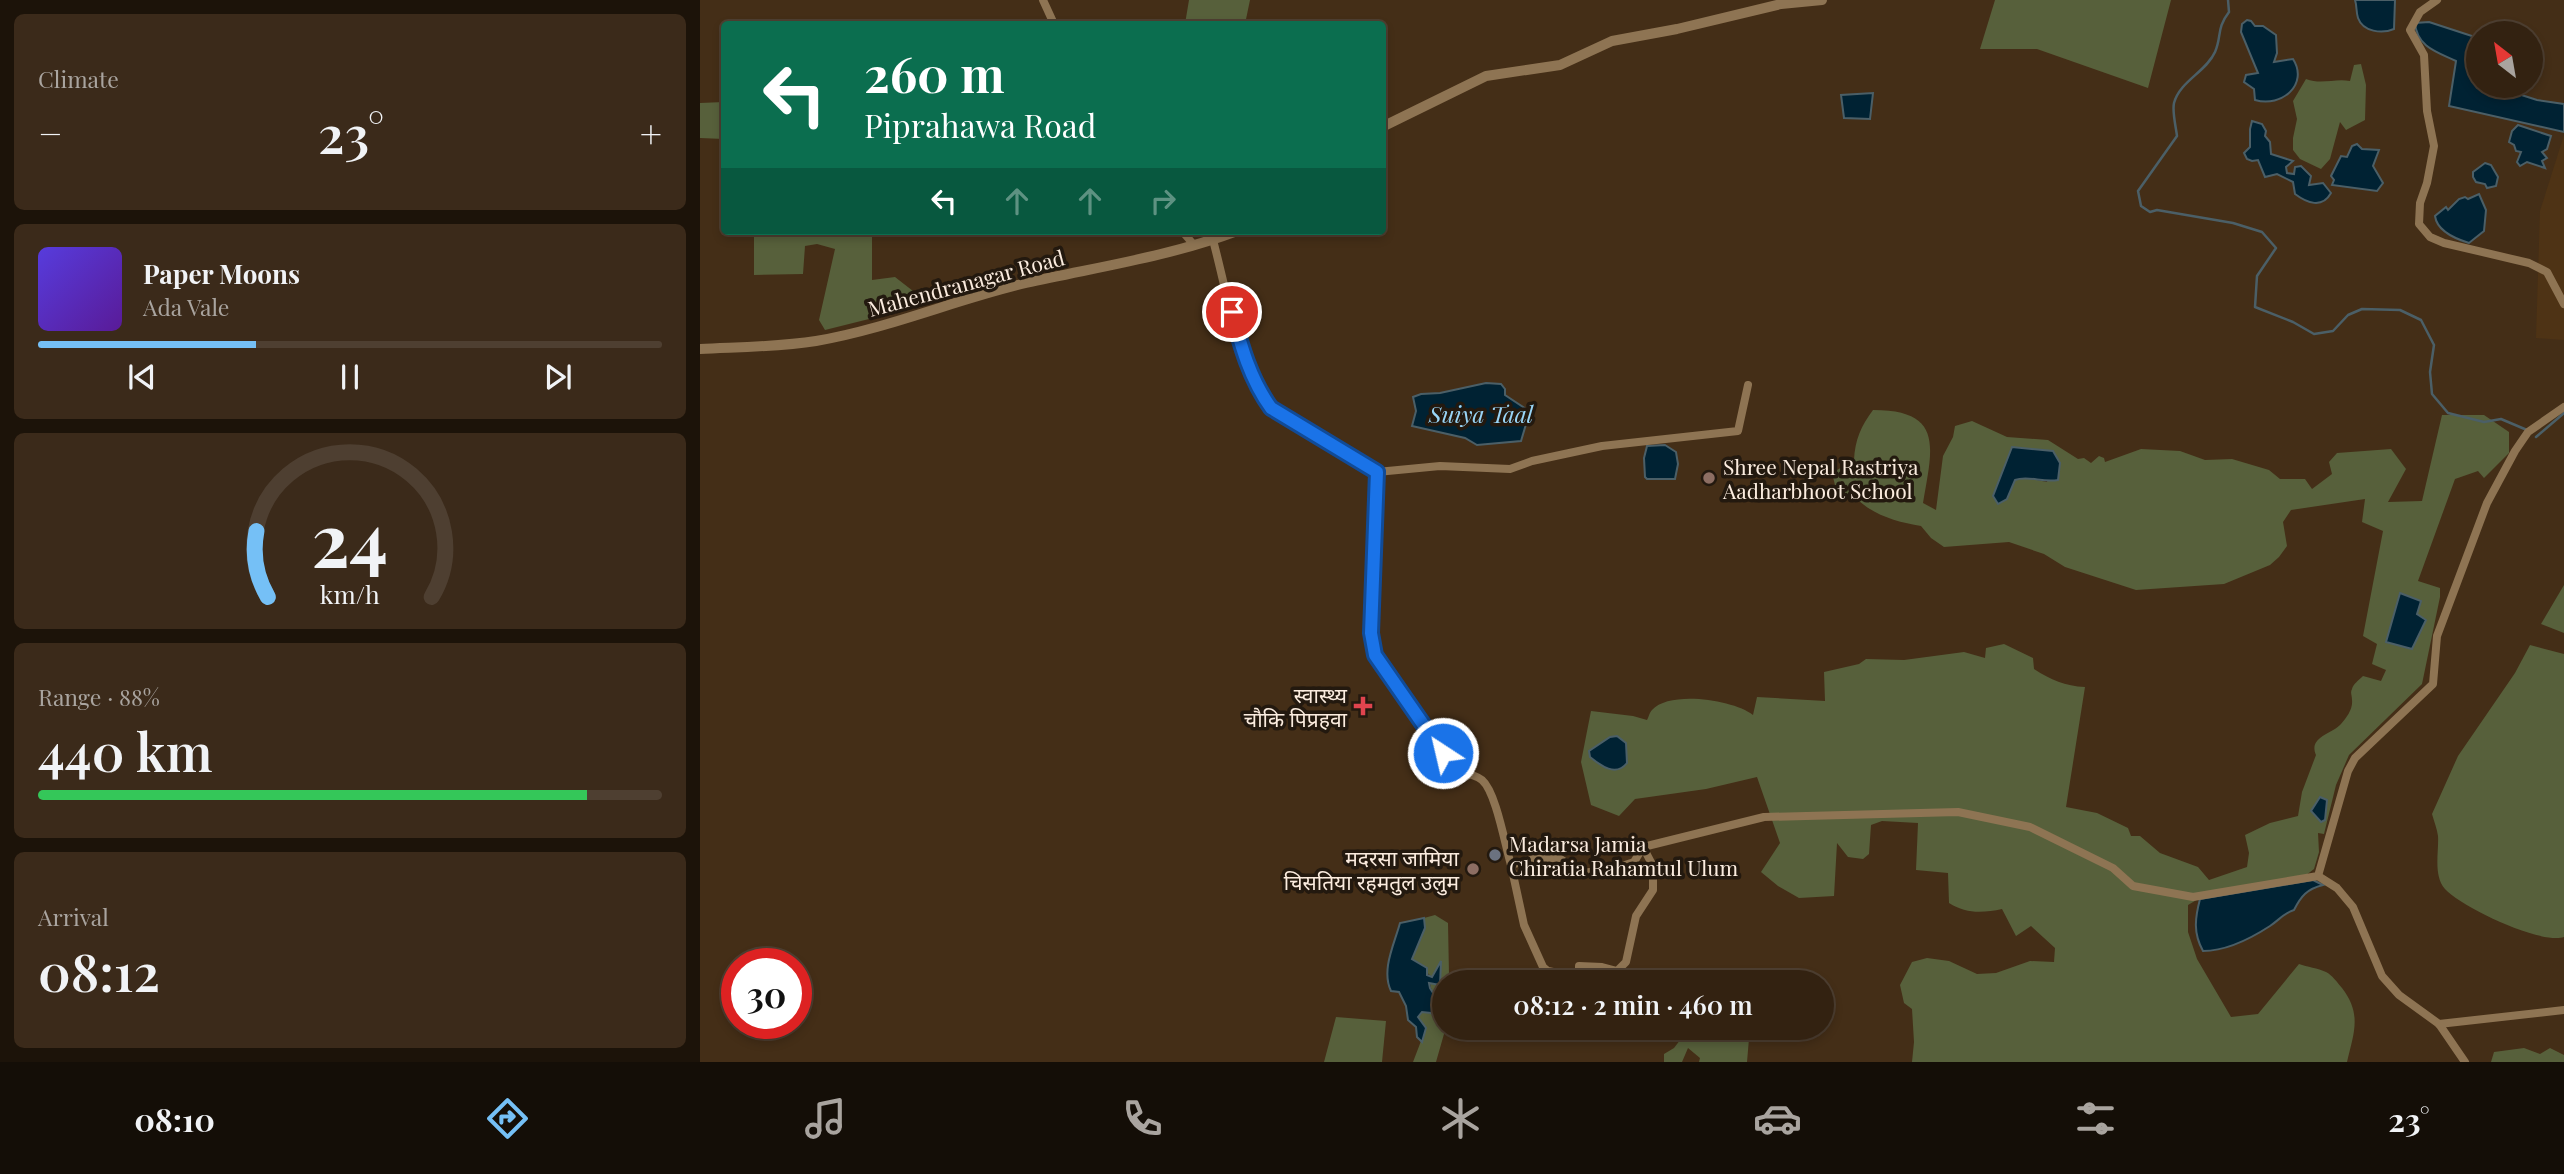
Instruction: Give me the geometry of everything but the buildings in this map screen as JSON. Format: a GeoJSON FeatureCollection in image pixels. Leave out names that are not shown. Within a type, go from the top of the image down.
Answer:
{"type":"FeatureCollection","features":[{"type":"Feature","properties":{"kind":"street"},"geometry":{"type":"LineString","coordinates":[[1043,0],[1053,21]]}},
{"type":"Feature","properties":{"kind":"street"},"geometry":{"type":"LineString","coordinates":[[1386,125],[1486,76],[1560,65],[1612,41],[1781,5],[1822,0]]}},
{"type":"Feature","properties":{"kind":"street"},"geometry":{"type":"LineString","coordinates":[[2437,0],[2420,12],[2410,30],[2424,55],[2427,110],[2434,146],[2420,203],[2419,224],[2430,237],[2444,243],[2529,263],[2547,272],[2564,303]]}},
{"type":"Feature","properties":{"kind":"street"},"geometry":{"type":"LineString","coordinates":[[1186,235],[1195,245]]}},
{"type":"Feature","properties":{"kind":"street","name":"Mahendranagar Road"},"geometry":{"type":"LineString","coordinates":[[700,349],[818,341],[942,309],[1024,284],[1152,258],[1226,235]]}},
{"type":"Feature","properties":{"kind":"street"},"geometry":{"type":"LineString","coordinates":[[1213,240],[1245,360],[1260,394],[1271,408],[1377,472],[1440,466],[1510,470],[1532,461],[1602,446],[1738,431],[1748,385]]}},
{"type":"Feature","properties":{"kind":"street"},"geometry":{"type":"LineString","coordinates":[[2318,876],[2348,771],[2355,758],[2433,684],[2437,636],[2487,503],[2528,432],[2564,407]]}},
{"type":"Feature","properties":{"kind":"street"},"geometry":{"type":"LineString","coordinates":[[1377,472],[1371,633],[1375,655],[1455,771],[1476,776],[1485,782],[1511,865],[1524,925],[1543,967],[1579,977],[1579,966],[1617,971],[1626,962],[1636,916],[1653,890],[1653,866],[1643,846]]}},
{"type":"Feature","properties":{"kind":"street"},"geometry":{"type":"LineString","coordinates":[[1511,865],[1533,859],[1559,858],[1582,873],[1613,869],[1634,862],[1643,846],[1764,817],[1958,812],[2030,827],[2113,868],[2133,886],[2174,894],[2193,897],[2318,876],[2337,888],[2353,907],[2382,976],[2399,995],[2439,1024],[2465,1062]]}},
{"type":"Feature","properties":{"kind":"street"},"geometry":{"type":"LineString","coordinates":[[2439,1024],[2564,1010]]}},
{"type":"Feature","properties":{"kind":"shaded area"},"geometry":{"type":"Polygon","coordinates":[[[2564,135],[2564,340],[2536,338],[2540,211],[2564,135]]]}},
{"type":"Feature","properties":{"kind":"green space"},"geometry":{"type":"Polygon","coordinates":[[[1189,0],[1250,0],[1246,21],[1186,21],[1189,0]]]}},
{"type":"Feature","properties":{"kind":"green space"},"geometry":{"type":"Polygon","coordinates":[[[1995,0],[2171,0],[2148,88],[2037,49],[1980,49],[1995,0]]]}},
{"type":"Feature","properties":{"kind":"green space"},"geometry":{"type":"Polygon","coordinates":[[[2361,64],[2366,85],[2365,120],[2346,130],[2340,122],[2330,159],[2321,169],[2300,159],[2293,150],[2297,119],[2293,101],[2306,79],[2350,81],[2354,65],[2361,64]]]}},
{"type":"Feature","properties":{"kind":"green space"},"geometry":{"type":"Polygon","coordinates":[[[721,102],[721,139],[700,138],[700,103],[721,102]]]}},
{"type":"Feature","properties":{"kind":"green space"},"geometry":{"type":"Polygon","coordinates":[[[754,235],[872,235],[872,280],[895,277],[922,298],[917,307],[825,330],[819,320],[835,249],[817,244],[805,246],[803,274],[754,275],[754,235]]]}},
{"type":"Feature","properties":{"kind":"green space"},"geometry":{"type":"Polygon","coordinates":[[[1873,410],[1896,412],[1912,417],[1923,425],[1930,450],[1923,503],[1936,510],[1943,456],[1953,437],[1955,426],[1972,421],[2007,437],[2048,440],[2078,459],[2084,458],[2091,463],[2099,456],[2104,458],[2105,462],[2141,449],[2180,451],[2205,460],[2232,459],[2269,470],[2280,479],[2305,479],[2312,489],[2332,474],[2329,462],[2337,453],[2391,449],[2406,469],[2388,502],[2422,501],[2442,415],[2484,415],[2509,432],[2509,453],[2484,478],[2478,471],[2455,479],[2418,581],[2440,588],[2422,684],[2349,755],[2336,785],[2324,834],[2318,833],[2319,852],[2314,869],[2301,879],[2205,895],[2188,905],[2188,932],[2197,959],[2231,1017],[2258,1014],[2299,964],[2328,973],[2348,997],[2354,1015],[2354,1032],[2347,1062],[1912,1062],[1912,1009],[1904,1003],[1900,985],[1912,962],[1927,958],[1949,961],[1977,974],[1996,973],[2030,961],[2054,962],[2055,948],[2031,926],[2016,936],[2002,909],[1975,912],[1949,903],[1948,873],[1916,870],[1918,823],[1882,821],[1871,825],[1869,854],[1863,859],[1848,857],[1837,843],[1834,896],[1799,898],[1761,872],[1780,843],[1757,777],[1706,789],[1635,799],[1619,816],[1591,805],[1581,762],[1591,711],[1647,720],[1651,711],[1661,704],[1673,700],[1702,699],[1732,705],[1753,715],[1757,697],[1825,701],[1824,672],[1859,664],[1866,659],[1904,660],[1964,652],[1985,658],[1986,648],[2004,644],[2033,658],[2034,669],[2046,676],[2065,684],[2085,687],[2066,807],[2097,813],[2128,828],[2131,836],[2140,836],[2160,853],[2198,867],[2209,880],[2247,867],[2249,853],[2245,835],[2270,823],[2298,816],[2302,792],[2316,755],[2315,744],[2347,716],[2352,707],[2351,690],[2356,682],[2363,676],[2381,681],[2386,670],[2372,664],[2377,644],[2363,636],[2383,531],[2362,522],[2365,499],[2291,510],[2283,522],[2287,546],[2279,557],[2270,565],[2224,584],[2136,590],[2065,567],[2044,554],[2009,542],[1944,547],[1931,538],[1921,526],[1885,517],[1869,509],[1855,497],[1842,495],[1835,485],[1832,473],[1854,460],[1857,440],[1873,410]],[[2012,447],[2015,480],[2022,477],[2047,482],[2053,452],[2012,447]]]}},
{"type":"Feature","properties":{"kind":"green space"},"geometry":{"type":"Polygon","coordinates":[[[2564,585],[2564,633],[2541,624],[2564,585]]]}},
{"type":"Feature","properties":{"kind":"green space"},"geometry":{"type":"Polygon","coordinates":[[[2530,645],[2564,654],[2564,937],[2553,938],[2520,930],[2467,905],[2445,889],[2438,870],[2438,836],[2432,814],[2458,756],[2515,673],[2530,645]]]}},
{"type":"Feature","properties":{"kind":"green space"},"geometry":{"type":"Polygon","coordinates":[[[1435,915],[1448,923],[1449,970],[1432,970],[1432,977],[1412,959],[1425,928],[1424,918],[1435,915]]]}},
{"type":"Feature","properties":{"kind":"green space"},"geometry":{"type":"Polygon","coordinates":[[[1421,1012],[1431,1013],[1432,1040],[1442,1040],[1436,1062],[1413,1062],[1426,1028],[1418,1017],[1421,1012]]]}},
{"type":"Feature","properties":{"kind":"green space"},"geometry":{"type":"Polygon","coordinates":[[[1336,1017],[1386,1021],[1382,1062],[1324,1062],[1336,1017]]]}},
{"type":"Feature","properties":{"kind":"green space"},"geometry":{"type":"Polygon","coordinates":[[[1680,1040],[1749,1040],[1747,1062],[1699,1062],[1700,1058],[1688,1048],[1682,1062],[1664,1062],[1664,1054],[1680,1040]]]}},
{"type":"Feature","properties":{"kind":"green space"},"geometry":{"type":"Polygon","coordinates":[[[2524,1048],[2540,1054],[2550,1048],[2564,1055],[2564,1062],[2491,1062],[2494,1052],[2524,1048]]]}},
{"type":"Feature","properties":{"kind":"water"},"geometry":{"type":"Polygon","coordinates":[[[2355,0],[2395,0],[2394,29],[2368,29],[2360,23],[2355,0]]]}},
{"type":"Feature","properties":{"kind":"water"},"geometry":{"type":"Polygon","coordinates":[[[2247,20],[2276,35],[2277,53],[2274,62],[2293,59],[2298,77],[2290,92],[2283,97],[2265,102],[2255,100],[2254,89],[2244,82],[2246,75],[2258,73],[2241,32],[2242,24],[2247,20]]]}},
{"type":"Feature","properties":{"kind":"water"},"geometry":{"type":"Polygon","coordinates":[[[2429,22],[2466,34],[2466,98],[2531,98],[2564,104],[2564,132],[2449,106],[2456,61],[2429,48],[2420,38],[2415,23],[2429,22]]]}},
{"type":"Feature","properties":{"kind":"water"},"geometry":{"type":"Polygon","coordinates":[[[1873,93],[1870,119],[1844,118],[1841,95],[1873,93]]]}},
{"type":"Feature","properties":{"kind":"water"},"geometry":{"type":"Polygon","coordinates":[[[2252,121],[2262,124],[2266,131],[2265,136],[2270,142],[2271,154],[2293,161],[2286,167],[2287,173],[2294,174],[2295,167],[2301,166],[2311,176],[2309,185],[2323,183],[2331,193],[2327,198],[2319,203],[2304,200],[2295,194],[2293,182],[2277,174],[2265,177],[2258,160],[2247,159],[2244,153],[2250,147],[2252,121]]]}},
{"type":"Feature","properties":{"kind":"water"},"geometry":{"type":"Polygon","coordinates":[[[2518,125],[2551,136],[2547,149],[2542,152],[2547,158],[2542,161],[2545,168],[2527,162],[2520,166],[2517,162],[2521,152],[2516,151],[2514,145],[2509,142],[2512,131],[2518,125]]]}},
{"type":"Feature","properties":{"kind":"water"},"geometry":{"type":"Polygon","coordinates":[[[2357,144],[2362,149],[2379,150],[2373,166],[2383,183],[2377,191],[2332,185],[2334,180],[2331,176],[2341,156],[2347,157],[2352,146],[2357,144]]]}},
{"type":"Feature","properties":{"kind":"water"},"geometry":{"type":"Polygon","coordinates":[[[2485,163],[2491,165],[2498,177],[2496,186],[2487,188],[2473,177],[2473,172],[2485,163]]]}},
{"type":"Feature","properties":{"kind":"water"},"geometry":{"type":"Polygon","coordinates":[[[2479,194],[2486,210],[2484,231],[2469,243],[2453,237],[2439,226],[2435,216],[2446,207],[2448,210],[2459,199],[2468,199],[2479,194]]]}},
{"type":"Feature","properties":{"kind":"water","name":"Suiya Taal"},"geometry":{"type":"Polygon","coordinates":[[[1486,383],[1501,384],[1505,395],[1526,409],[1527,421],[1521,441],[1477,445],[1465,438],[1412,426],[1416,411],[1413,397],[1486,383]]]}},
{"type":"Feature","properties":{"kind":"water"},"geometry":{"type":"Polygon","coordinates":[[[1665,445],[1676,452],[1678,464],[1675,479],[1647,479],[1644,458],[1647,446],[1665,445]]]}},
{"type":"Feature","properties":{"kind":"water"},"geometry":{"type":"Polygon","coordinates":[[[2012,447],[2053,451],[2060,463],[2058,480],[2015,480],[2007,499],[1998,504],[1993,496],[2012,447]]]}},
{"type":"Feature","properties":{"kind":"water"},"geometry":{"type":"Polygon","coordinates":[[[2400,593],[2421,601],[2417,614],[2426,620],[2412,649],[2386,642],[2400,593]]]}},
{"type":"Feature","properties":{"kind":"water"},"geometry":{"type":"Polygon","coordinates":[[[1617,736],[1626,743],[1627,763],[1613,770],[1590,757],[1589,751],[1610,737],[1617,736]]]}},
{"type":"Feature","properties":{"kind":"water"},"geometry":{"type":"Polygon","coordinates":[[[2320,797],[2327,800],[2325,820],[2321,822],[2311,811],[2320,797]]]}},
{"type":"Feature","properties":{"kind":"water"},"geometry":{"type":"Polygon","coordinates":[[[2313,880],[2323,885],[2309,891],[2294,910],[2270,926],[2238,943],[2203,951],[2196,925],[2200,899],[2313,880]]]}},
{"type":"Feature","properties":{"kind":"water"},"geometry":{"type":"Polygon","coordinates":[[[1424,918],[1425,928],[1412,959],[1427,968],[1427,975],[1432,977],[1432,984],[1429,983],[1432,991],[1432,1014],[1422,1012],[1418,1017],[1426,1028],[1422,1042],[1417,1037],[1416,1027],[1408,1020],[1406,1006],[1399,992],[1391,991],[1388,983],[1388,966],[1400,923],[1424,918]]]}},
{"type":"Feature","properties":{"kind":"waterway"},"geometry":{"type":"LineString","coordinates":[[2228,0],[2229,12],[2222,23],[2215,52],[2177,95],[2173,111],[2177,136],[2138,191],[2141,206],[2150,212],[2157,210],[2233,223],[2262,232],[2276,248],[2257,276],[2255,307],[2293,322],[2314,334],[2333,331],[2348,315],[2362,309],[2400,310],[2421,320],[2434,345],[2430,372],[2432,394],[2448,413],[2484,422],[2501,419],[2527,430]]}},
{"type":"Feature","properties":{"kind":"waterway"},"geometry":{"type":"LineString","coordinates":[[2536,437],[2564,413]]}},
{"type":"Feature","properties":{"kind":"place","name":"Shree Nepal Rastriya Aadharbhoot School"},"geometry":{"type":"Point","coordinates":[1709,478]}},
{"type":"Feature","properties":{"kind":"place","name":"स्वास्थ्य चाैकि पिप्रहवा"},"geometry":{"type":"Point","coordinates":[1363,706]}},
{"type":"Feature","properties":{"kind":"place","name":"Madarsa Jamia Chiratia Rahamtul Ulum"},"geometry":{"type":"Point","coordinates":[1495,855]}},
{"type":"Feature","properties":{"kind":"place","name":"मदरसा जामिया चिसतिया रहमतुल उलुम"},"geometry":{"type":"Point","coordinates":[1473,869]}},
{"type":"Feature","properties":{"kind":"route"},"geometry":{"type":"LineString","coordinates":[[1232,312],[1245,360],[1260,394],[1271,408],[1377,472],[1371,633],[1375,655],[1443,753]]}}]}
